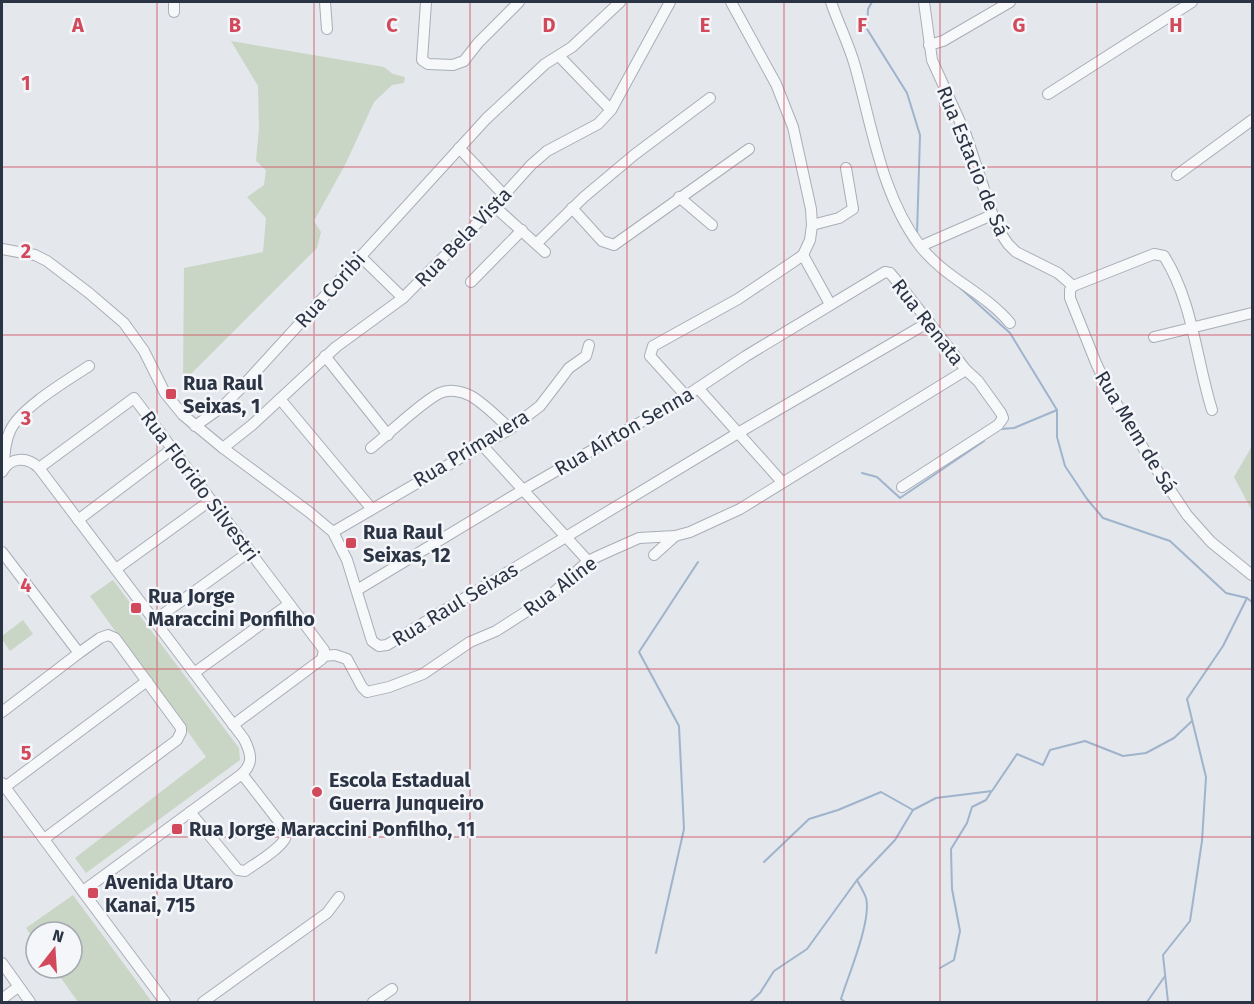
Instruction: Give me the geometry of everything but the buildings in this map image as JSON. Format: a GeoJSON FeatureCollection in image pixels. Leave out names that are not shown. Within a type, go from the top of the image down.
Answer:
{"type":"FeatureCollection","features":[{"type":"Feature","properties":{"kind":"street"},"geometry":{"type":"LineString","coordinates":[[324,2],[327,29]]}},
{"type":"Feature","properties":{"kind":"street"},"geometry":{"type":"LineString","coordinates":[[426,2],[423,60],[428,64],[453,65],[464,61],[478,43],[519,2]]}},
{"type":"Feature","properties":{"kind":"street","name":"Rua Coribi"},"geometry":{"type":"LineString","coordinates":[[195,426],[240,389],[486,119],[544,64],[572,47],[620,2]]}},
{"type":"Feature","properties":{"kind":"street","name":"Rua Bela Vista"},"geometry":{"type":"LineString","coordinates":[[223,448],[325,356],[403,298],[547,151],[598,124],[611,110],[670,2]]}},
{"type":"Feature","properties":{"kind":"street"},"geometry":{"type":"LineString","coordinates":[[686,396],[650,357],[657,342],[738,299],[803,255],[810,240],[812,225],[807,185],[793,128],[776,84],[731,2]]}},
{"type":"Feature","properties":{"kind":"street"},"geometry":{"type":"LineString","coordinates":[[831,2],[854,62],[884,172],[903,220],[921,246],[948,274],[990,302],[1010,323]]}},
{"type":"Feature","properties":{"kind":"street","name":"Rua Estacio de Sá"},"geometry":{"type":"LineString","coordinates":[[924,2],[929,45],[938,75],[966,135],[997,228],[1016,252],[1058,273],[1073,286]]}},
{"type":"Feature","properties":{"kind":"street"},"geometry":{"type":"LineString","coordinates":[[929,45],[943,41],[1010,2]]}},
{"type":"Feature","properties":{"kind":"street"},"geometry":{"type":"LineString","coordinates":[[1048,94],[1192,2]]}},
{"type":"Feature","properties":{"kind":"street"},"geometry":{"type":"LineString","coordinates":[[559,56],[611,110]]}},
{"type":"Feature","properties":{"kind":"street"},"geometry":{"type":"LineString","coordinates":[[537,243],[572,208],[634,155],[710,98]]}},
{"type":"Feature","properties":{"kind":"street"},"geometry":{"type":"LineString","coordinates":[[1177,175],[1249,122]]}},
{"type":"Feature","properties":{"kind":"street"},"geometry":{"type":"LineString","coordinates":[[459,148],[504,195]]}},
{"type":"Feature","properties":{"kind":"street"},"geometry":{"type":"LineString","coordinates":[[572,208],[602,241],[614,245],[749,149]]}},
{"type":"Feature","properties":{"kind":"street"},"geometry":{"type":"LineString","coordinates":[[812,225],[839,218],[853,209],[846,168]]}},
{"type":"Feature","properties":{"kind":"street"},"geometry":{"type":"LineString","coordinates":[[679,197],[712,225]]}},
{"type":"Feature","properties":{"kind":"street"},"geometry":{"type":"LineString","coordinates":[[494,206],[545,252]]}},
{"type":"Feature","properties":{"kind":"street"},"geometry":{"type":"LineString","coordinates":[[921,246],[992,214]]}},
{"type":"Feature","properties":{"kind":"street"},"geometry":{"type":"LineString","coordinates":[[471,282],[522,230]]}},
{"type":"Feature","properties":{"kind":"street","name":"Rua Raul Seixas"},"geometry":{"type":"LineString","coordinates":[[2,249],[35,255],[47,261],[88,293],[124,324],[144,351],[171,402],[195,426],[333,532],[347,560],[372,640],[376,645],[383,646],[738,433],[929,322]]}},
{"type":"Feature","properties":{"kind":"street"},"geometry":{"type":"LineString","coordinates":[[1073,286],[1154,254],[1164,256],[1178,284],[1193,328],[1204,385],[1212,410]]}},
{"type":"Feature","properties":{"kind":"street"},"geometry":{"type":"LineString","coordinates":[[803,255],[830,304]]}},
{"type":"Feature","properties":{"kind":"street"},"geometry":{"type":"LineString","coordinates":[[360,256],[403,298]]}},
{"type":"Feature","properties":{"kind":"street","name":"Rua Aírton Senna"},"geometry":{"type":"LineString","coordinates":[[357,590],[523,490],[686,396],[882,273],[890,273]]}},
{"type":"Feature","properties":{"kind":"street","name":"Rua Renata"},"geometry":{"type":"LineString","coordinates":[[890,273],[966,370],[978,381],[1003,418],[998,425],[902,487]]}},
{"type":"Feature","properties":{"kind":"street","name":"Rua Mem de Sá"},"geometry":{"type":"LineString","coordinates":[[1073,286],[1070,290],[1070,298],[1096,363],[1110,393],[1153,464],[1187,515],[1211,542],[1252,575]]}},
{"type":"Feature","properties":{"kind":"street"},"geometry":{"type":"LineString","coordinates":[[1154,337],[1252,313]]}},
{"type":"Feature","properties":{"kind":"street","name":"Rua Primavera"},"geometry":{"type":"LineString","coordinates":[[333,532],[510,429],[540,406],[569,368],[586,356],[590,345]]}},
{"type":"Feature","properties":{"kind":"street"},"geometry":{"type":"LineString","coordinates":[[325,356],[388,435]]}},
{"type":"Feature","properties":{"kind":"street"},"geometry":{"type":"LineString","coordinates":[[3,470],[9,432],[18,418],[60,385],[89,366]]}},
{"type":"Feature","properties":{"kind":"street","name":"Rua Aline"},"geometry":{"type":"LineString","coordinates":[[323,656],[335,655],[347,659],[362,687],[368,692],[408,681],[423,674],[470,642],[496,631],[549,597],[588,561],[639,538],[675,536],[704,527],[740,509],[966,370]]}},
{"type":"Feature","properties":{"kind":"street"},"geometry":{"type":"LineString","coordinates":[[698,388],[782,482]]}},
{"type":"Feature","properties":{"kind":"street"},"geometry":{"type":"LineString","coordinates":[[371,448],[427,401],[447,391],[457,391],[470,396],[510,429]]}},
{"type":"Feature","properties":{"kind":"street","name":"Rua Florido Silvestri"},"geometry":{"type":"LineString","coordinates":[[39,468],[132,394],[324,650],[323,656]]}},
{"type":"Feature","properties":{"kind":"street"},"geometry":{"type":"LineString","coordinates":[[280,399],[371,508]]}},
{"type":"Feature","properties":{"kind":"street"},"geometry":{"type":"LineString","coordinates":[[483,446],[588,561]]}},
{"type":"Feature","properties":{"kind":"street"},"geometry":{"type":"LineString","coordinates":[[78,520],[172,449]]}},
{"type":"Feature","properties":{"kind":"street"},"geometry":{"type":"LineString","coordinates":[[3,470],[10,462],[24,459],[35,463],[155,620],[233,725],[250,752],[248,768],[242,774],[83,891]]}},
{"type":"Feature","properties":{"kind":"street"},"geometry":{"type":"LineString","coordinates":[[116,569],[211,500]]}},
{"type":"Feature","properties":{"kind":"street"},"geometry":{"type":"LineString","coordinates":[[654,555],[675,536]]}},
{"type":"Feature","properties":{"kind":"street"},"geometry":{"type":"LineString","coordinates":[[2,552],[79,653]]}},
{"type":"Feature","properties":{"kind":"street"},"geometry":{"type":"LineString","coordinates":[[155,620],[249,552]]}},
{"type":"Feature","properties":{"kind":"street"},"geometry":{"type":"LineString","coordinates":[[194,673],[289,604]]}},
{"type":"Feature","properties":{"kind":"street"},"geometry":{"type":"LineString","coordinates":[[2,712],[100,638],[111,635],[181,728],[180,736],[44,839]]}},
{"type":"Feature","properties":{"kind":"street"},"geometry":{"type":"LineString","coordinates":[[233,725],[323,656]]}},
{"type":"Feature","properties":{"kind":"street"},"geometry":{"type":"LineString","coordinates":[[147,681],[3,785],[165,1002]]}},
{"type":"Feature","properties":{"kind":"street"},"geometry":{"type":"LineString","coordinates":[[190,812],[238,870],[245,871],[284,843],[287,832],[242,774]]}},
{"type":"Feature","properties":{"kind":"street"},"geometry":{"type":"LineString","coordinates":[[203,1002],[327,913],[339,897]]}},
{"type":"Feature","properties":{"kind":"street"},"geometry":{"type":"LineString","coordinates":[[2,963],[30,1002]]}},
{"type":"Feature","properties":{"kind":"street"},"geometry":{"type":"LineString","coordinates":[[2,999],[18,987]]}},
{"type":"Feature","properties":{"kind":"street"},"geometry":{"type":"LineString","coordinates":[[373,1002],[392,989]]}},
{"type":"Feature","properties":{"kind":"green space"},"geometry":{"type":"Polygon","coordinates":[[[231,41],[384,67],[393,74],[405,77],[404,83],[392,85],[374,102],[346,163],[314,221],[321,232],[317,248],[183,382],[184,268],[263,252],[266,218],[247,197],[264,185],[266,170],[256,161],[259,129],[258,86],[231,41]]]}},
{"type":"Feature","properties":{"kind":"green space"},"geometry":{"type":"Polygon","coordinates":[[[1252,446],[1252,511],[1234,477],[1252,446]]]}},
{"type":"Feature","properties":{"kind":"green space"},"geometry":{"type":"Polygon","coordinates":[[[113,580],[239,748],[240,760],[86,873],[75,858],[206,757],[90,596],[113,580]]]}},
{"type":"Feature","properties":{"kind":"green space"},"geometry":{"type":"Polygon","coordinates":[[[23,620],[33,634],[10,651],[2,636],[23,620]]]}},
{"type":"Feature","properties":{"kind":"green space"},"geometry":{"type":"Polygon","coordinates":[[[73,895],[152,1002],[78,1002],[62,980],[84,980],[84,920],[37,920],[73,895]]]}},
{"type":"Feature","properties":{"kind":"waterway"},"geometry":{"type":"LineString","coordinates":[[872,2],[868,9],[867,29],[907,93],[920,135],[917,234]]}},
{"type":"Feature","properties":{"kind":"waterway"},"geometry":{"type":"LineString","coordinates":[[957,285],[1010,333],[1057,410],[1057,437],[1065,466],[1103,518],[1170,541],[1226,593],[1247,598],[1252,602]]}},
{"type":"Feature","properties":{"kind":"waterway"},"geometry":{"type":"LineString","coordinates":[[1001,429],[1014,428],[1057,410]]}},
{"type":"Feature","properties":{"kind":"waterway"},"geometry":{"type":"LineString","coordinates":[[862,473],[877,477],[900,498],[984,441]]}},
{"type":"Feature","properties":{"kind":"waterway"},"geometry":{"type":"LineString","coordinates":[[656,953],[684,829],[679,726],[639,652],[698,562]]}},
{"type":"Feature","properties":{"kind":"waterway"},"geometry":{"type":"LineString","coordinates":[[1168,1002],[1163,955],[1190,921],[1202,841],[1206,777],[1187,699],[1223,646],[1247,598]]}},
{"type":"Feature","properties":{"kind":"waterway"},"geometry":{"type":"LineString","coordinates":[[750,1002],[760,993],[774,971],[807,949],[857,880],[895,840],[913,810],[936,798],[992,791],[1017,754],[1043,765],[1050,750],[1085,741],[1123,756],[1146,753],[1174,738],[1192,721]]}},
{"type":"Feature","properties":{"kind":"waterway"},"geometry":{"type":"LineString","coordinates":[[764,862],[809,819],[881,792],[913,810]]}},
{"type":"Feature","properties":{"kind":"waterway"},"geometry":{"type":"LineString","coordinates":[[940,968],[954,960],[960,931],[952,889],[951,849],[967,823],[972,807],[986,800],[991,792]]}},
{"type":"Feature","properties":{"kind":"waterway"},"geometry":{"type":"LineString","coordinates":[[845,1002],[841,999],[866,920],[866,898],[857,880]]}},
{"type":"Feature","properties":{"kind":"waterway"},"geometry":{"type":"LineString","coordinates":[[1147,1002],[1165,976]]}},
{"type":"Feature","properties":{"kind":"place","name":"Rua Raul Seixas, 1"},"geometry":{"type":"Point","coordinates":[171,394]}},
{"type":"Feature","properties":{"kind":"place","name":"Rua Raul Seixas, 12"},"geometry":{"type":"Point","coordinates":[351,543]}},
{"type":"Feature","properties":{"kind":"place","name":"Rua Jorge Maraccini Ponfilho"},"geometry":{"type":"Point","coordinates":[136,608]}},
{"type":"Feature","properties":{"kind":"place","name":"Escola Estadual Guerra Junqueiro"},"geometry":{"type":"Point","coordinates":[317,792]}},
{"type":"Feature","properties":{"kind":"place","name":"Rua Jorge Maraccini Ponfilho, 11"},"geometry":{"type":"Point","coordinates":[177,829]}},
{"type":"Feature","properties":{"kind":"place","name":"Avenida Utaro Kanai, 715"},"geometry":{"type":"Point","coordinates":[93,893]}}]}
